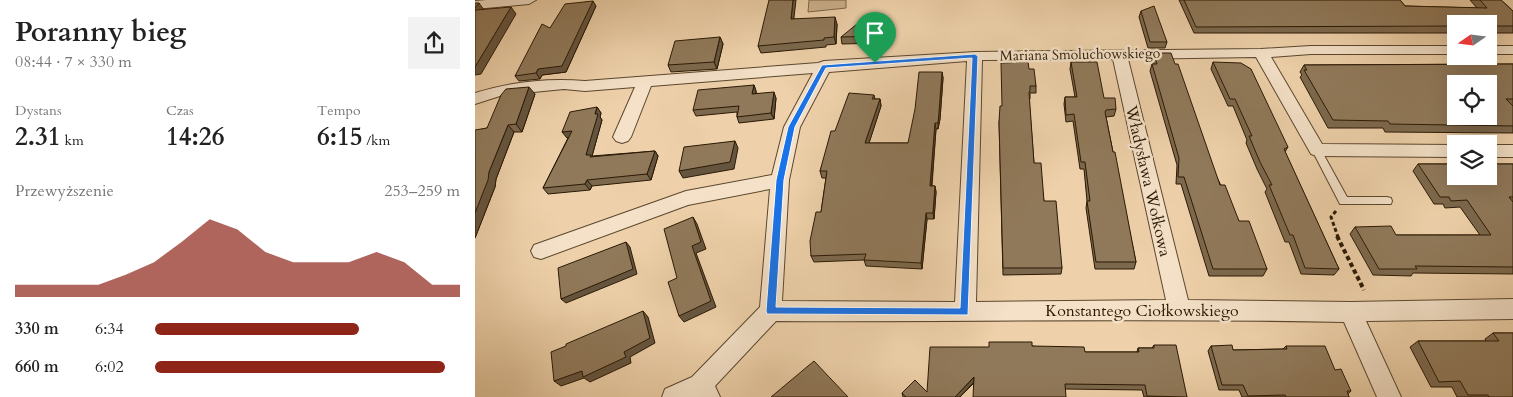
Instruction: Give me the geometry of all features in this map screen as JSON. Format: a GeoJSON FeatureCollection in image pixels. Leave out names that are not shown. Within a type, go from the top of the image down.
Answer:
{"type":"FeatureCollection","features":[{"type":"Feature","properties":{"kind":"street"},"geometry":{"type":"LineString","coordinates":[[475,5],[529,0]]}},
{"type":"Feature","properties":{"kind":"street","name":"Mariana Smoluchowskiego"},"geometry":{"type":"LineString","coordinates":[[475,99],[501,90],[564,84],[585,86],[824,66],[975,56],[1261,53],[1311,50],[1447,50]]}},
{"type":"Feature","properties":{"kind":"street"},"geometry":{"type":"LineString","coordinates":[[1497,50],[1513,50]]}},
{"type":"Feature","properties":{"kind":"street","name":"Władysława Wołkowa"},"geometry":{"type":"LineString","coordinates":[[1119,53],[1179,309]]}},
{"type":"Feature","properties":{"kind":"street"},"geometry":{"type":"LineString","coordinates":[[1261,53],[1317,150],[1447,151]]}},
{"type":"Feature","properties":{"kind":"street"},"geometry":{"type":"LineString","coordinates":[[965,312],[975,56]]}},
{"type":"Feature","properties":{"kind":"street"},"geometry":{"type":"LineString","coordinates":[[674,397],[704,391],[771,311],[780,180],[792,127],[824,66]]}},
{"type":"Feature","properties":{"kind":"street"},"geometry":{"type":"LineString","coordinates":[[622,137],[645,81]]}},
{"type":"Feature","properties":{"kind":"street"},"geometry":{"type":"LineString","coordinates":[[1497,151],[1513,151]]}},
{"type":"Feature","properties":{"kind":"street"},"geometry":{"type":"LineString","coordinates":[[541,251],[686,198],[780,180]]}},
{"type":"Feature","properties":{"kind":"street","name":"Konstantego Ciołkowskiego"},"geometry":{"type":"LineString","coordinates":[[771,311],[965,312],[1179,309],[1351,312],[1513,309]]}},
{"type":"Feature","properties":{"kind":"street"},"geometry":{"type":"LineString","coordinates":[[1351,312],[1389,397]]}},
{"type":"Feature","properties":{"kind":"lane"},"geometry":{"type":"LineString","coordinates":[[1317,150],[1344,201],[1387,201]]}},
{"type":"Feature","properties":{"kind":"path"},"geometry":{"type":"LineString","coordinates":[[1344,201],[1331,217],[1333,227],[1374,311]]}},
{"type":"Feature","properties":{"kind":"shaded area"},"geometry":{"type":"Polygon","coordinates":[[[809,0],[846,0],[846,8],[808,12],[809,0]]]}},
{"type":"Feature","properties":{"kind":"building"},"geometry":{"type":"Polygon","coordinates":[[[769,0],[793,0],[791,19],[835,17],[834,37],[824,38],[824,40],[758,46],[769,0]]]}},
{"type":"Feature","properties":{"kind":"building"},"geometry":{"type":"Polygon","coordinates":[[[1184,0],[1400,0],[1405,6],[1487,8],[1480,0],[1501,0],[1513,11],[1513,26],[1497,26],[1497,15],[1447,15],[1447,26],[1196,27],[1184,0]]]}},
{"type":"Feature","properties":{"kind":"building"},"geometry":{"type":"Polygon","coordinates":[[[593,1],[562,66],[538,69],[536,73],[515,76],[542,24],[550,28],[565,4],[593,1]]]}},
{"type":"Feature","properties":{"kind":"building"},"geometry":{"type":"Polygon","coordinates":[[[1154,6],[1167,42],[1150,42],[1141,11],[1154,6]]]}},
{"type":"Feature","properties":{"kind":"building"},"geometry":{"type":"Polygon","coordinates":[[[511,7],[475,67],[475,11],[511,7]]]}},
{"type":"Feature","properties":{"kind":"building"},"geometry":{"type":"Polygon","coordinates":[[[868,17],[880,24],[881,36],[841,37],[862,20],[868,17]]]}},
{"type":"Feature","properties":{"kind":"building"},"geometry":{"type":"Polygon","coordinates":[[[720,37],[714,62],[668,65],[675,41],[720,37]]]}},
{"type":"Feature","properties":{"kind":"building"},"geometry":{"type":"Polygon","coordinates":[[[1154,53],[1171,53],[1175,64],[1178,64],[1220,185],[1225,185],[1239,221],[1249,221],[1267,269],[1213,269],[1184,177],[1178,177],[1179,158],[1152,64],[1157,64],[1154,53]]]}},
{"type":"Feature","properties":{"kind":"building"},"geometry":{"type":"Polygon","coordinates":[[[1028,62],[1029,69],[1034,69],[1036,86],[1030,86],[1029,92],[1034,163],[1041,163],[1044,201],[1056,201],[1062,268],[1003,268],[999,122],[1000,106],[1002,106],[1001,63],[1028,62]]]}},
{"type":"Feature","properties":{"kind":"building"},"geometry":{"type":"Polygon","coordinates":[[[1071,62],[1097,62],[1104,98],[1115,98],[1116,109],[1106,110],[1105,112],[1113,152],[1115,152],[1136,262],[1096,262],[1087,201],[1090,201],[1085,162],[1081,162],[1074,114],[1066,115],[1065,97],[1077,97],[1071,62]]]}},
{"type":"Feature","properties":{"kind":"building"},"geometry":{"type":"Polygon","coordinates":[[[1213,62],[1241,63],[1251,69],[1288,147],[1284,149],[1339,269],[1305,268],[1293,235],[1290,235],[1269,185],[1272,185],[1249,136],[1252,136],[1235,99],[1230,99],[1213,62]]]}},
{"type":"Feature","properties":{"kind":"building"},"geometry":{"type":"Polygon","coordinates":[[[1513,64],[1513,99],[1506,99],[1513,106],[1513,126],[1452,125],[1497,125],[1497,75],[1447,75],[1447,125],[1390,124],[1388,121],[1333,120],[1304,70],[1307,70],[1304,65],[1513,64]]]}},
{"type":"Feature","properties":{"kind":"building"},"geometry":{"type":"Polygon","coordinates":[[[919,72],[942,72],[938,123],[935,123],[930,186],[935,186],[933,213],[926,213],[921,263],[864,260],[866,254],[811,256],[810,241],[816,212],[821,212],[827,171],[820,171],[831,131],[835,131],[849,93],[874,95],[872,99],[880,99],[865,143],[908,143],[915,109],[919,72]]]}},
{"type":"Feature","properties":{"kind":"building"},"geometry":{"type":"Polygon","coordinates":[[[754,85],[752,94],[774,92],[771,113],[737,117],[739,106],[693,110],[698,90],[754,85]]]}},
{"type":"Feature","properties":{"kind":"building"},"geometry":{"type":"Polygon","coordinates":[[[529,87],[516,124],[508,125],[475,213],[475,130],[487,128],[501,95],[506,89],[529,87]]]}},
{"type":"Feature","properties":{"kind":"building"},"geometry":{"type":"Polygon","coordinates":[[[597,107],[595,114],[598,114],[586,155],[591,155],[590,157],[655,151],[647,174],[587,180],[585,184],[543,188],[572,131],[562,132],[570,112],[597,107]]]}},
{"type":"Feature","properties":{"kind":"building"},"geometry":{"type":"Polygon","coordinates":[[[735,141],[730,162],[679,171],[684,147],[735,141]]]}},
{"type":"Feature","properties":{"kind":"building"},"geometry":{"type":"Polygon","coordinates":[[[1418,164],[1447,164],[1447,185],[1497,185],[1497,164],[1513,164],[1513,197],[1509,197],[1513,202],[1513,267],[1415,266],[1417,269],[1379,269],[1355,227],[1391,226],[1396,235],[1491,235],[1467,200],[1451,201],[1449,197],[1440,197],[1418,164]]]}},
{"type":"Feature","properties":{"kind":"building"},"geometry":{"type":"Polygon","coordinates":[[[693,217],[701,242],[692,246],[711,301],[679,316],[668,282],[677,278],[664,229],[693,217]]]}},
{"type":"Feature","properties":{"kind":"building"},"geometry":{"type":"Polygon","coordinates":[[[626,242],[633,269],[561,299],[558,268],[626,242]]]}},
{"type":"Feature","properties":{"kind":"building"},"geometry":{"type":"Polygon","coordinates":[[[643,311],[650,338],[624,352],[626,357],[583,377],[582,371],[554,381],[551,352],[643,311]]]}},
{"type":"Feature","properties":{"kind":"building"},"geometry":{"type":"Polygon","coordinates":[[[1493,333],[1513,333],[1513,397],[1468,395],[1460,381],[1439,382],[1418,341],[1499,341],[1493,333]]]}},
{"type":"Feature","properties":{"kind":"building"},"geometry":{"type":"Polygon","coordinates":[[[989,342],[1032,342],[1032,346],[1084,347],[1085,352],[1139,352],[1138,348],[1154,348],[1154,345],[1176,345],[1187,397],[1147,396],[1145,385],[1065,384],[1066,397],[973,397],[974,377],[955,397],[906,397],[902,393],[915,380],[927,392],[930,347],[989,347],[989,342]]]}},
{"type":"Feature","properties":{"kind":"building"},"geometry":{"type":"Polygon","coordinates":[[[1232,345],[1233,350],[1287,349],[1286,346],[1325,346],[1335,370],[1341,369],[1351,391],[1347,391],[1349,397],[1248,396],[1243,385],[1222,385],[1211,346],[1232,345]]]}},
{"type":"Feature","properties":{"kind":"building"},"geometry":{"type":"Polygon","coordinates":[[[814,361],[848,397],[771,397],[814,361]]]}},
{"type":"Feature","properties":{"kind":"route"},"geometry":{"type":"LineString","coordinates":[[975,56],[965,312],[771,311],[780,180],[792,127],[824,66],[875,63],[975,56]]}}]}
